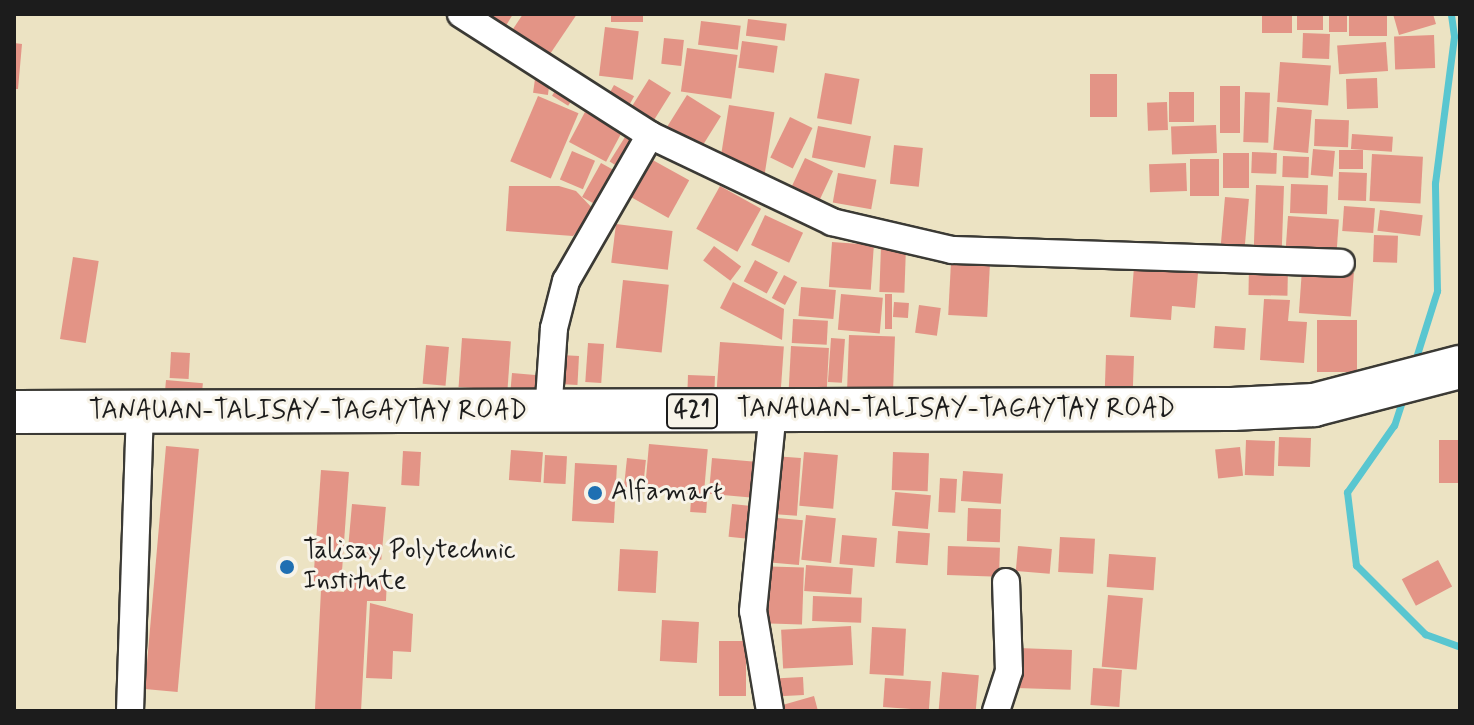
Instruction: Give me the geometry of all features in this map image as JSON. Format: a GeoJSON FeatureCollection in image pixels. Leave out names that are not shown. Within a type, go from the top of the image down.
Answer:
{"type":"FeatureCollection","features":[{"type":"Feature","properties":{"kind":"main road","name":"TANAUAN-TALISAY-TAGAYTAY ROAD"},"geometry":{"type":"LineString","coordinates":[[14,412],[1232,409],[1369,394],[1452,370]]}},
{"type":"Feature","properties":{"kind":"street"},"geometry":{"type":"LineString","coordinates":[[461,14],[650,135],[832,222],[952,250],[1341,263]]}},
{"type":"Feature","properties":{"kind":"street"},"geometry":{"type":"LineString","coordinates":[[548,413],[554,328],[566,281],[650,135]]}},
{"type":"Feature","properties":{"kind":"street"},"geometry":{"type":"LineString","coordinates":[[770,711],[753,611],[773,410]]}},
{"type":"Feature","properties":{"kind":"street"},"geometry":{"type":"LineString","coordinates":[[130,711],[140,411]]}},
{"type":"Feature","properties":{"kind":"street"},"geometry":{"type":"LineString","coordinates":[[996,711],[1009,671],[1006,582]]}},
{"type":"Feature","properties":{"kind":"building"},"geometry":{"type":"Polygon","coordinates":[[[478,14],[513,14],[504,29],[478,14]]]}},
{"type":"Feature","properties":{"kind":"building"},"geometry":{"type":"Polygon","coordinates":[[[523,14],[577,14],[548,57],[511,32],[523,14]]]}},
{"type":"Feature","properties":{"kind":"building"},"geometry":{"type":"Polygon","coordinates":[[[611,14],[643,14],[643,22],[611,22],[611,14]]]}},
{"type":"Feature","properties":{"kind":"building"},"geometry":{"type":"Polygon","coordinates":[[[1262,14],[1292,14],[1292,33],[1262,33],[1262,14]]]}},
{"type":"Feature","properties":{"kind":"building"},"geometry":{"type":"Polygon","coordinates":[[[1297,14],[1323,14],[1323,30],[1297,30],[1297,14]]]}},
{"type":"Feature","properties":{"kind":"building"},"geometry":{"type":"Polygon","coordinates":[[[1329,14],[1347,14],[1347,32],[1329,32],[1329,14]]]}},
{"type":"Feature","properties":{"kind":"building"},"geometry":{"type":"Polygon","coordinates":[[[1349,14],[1387,14],[1387,36],[1349,36],[1349,14]]]}},
{"type":"Feature","properties":{"kind":"building"},"geometry":{"type":"Polygon","coordinates":[[[1393,14],[1433,14],[1436,24],[1399,35],[1393,14]]]}},
{"type":"Feature","properties":{"kind":"building"},"geometry":{"type":"Polygon","coordinates":[[[748,19],[787,24],[785,41],[746,36],[748,19]]]}},
{"type":"Feature","properties":{"kind":"building"},"geometry":{"type":"Polygon","coordinates":[[[701,21],[741,26],[738,50],[698,45],[701,21]]]}},
{"type":"Feature","properties":{"kind":"building"},"geometry":{"type":"Polygon","coordinates":[[[605,27],[639,31],[633,80],[599,76],[605,27]]]}},
{"type":"Feature","properties":{"kind":"building"},"geometry":{"type":"Polygon","coordinates":[[[1303,33],[1330,34],[1329,59],[1302,58],[1303,33]]]}},
{"type":"Feature","properties":{"kind":"building"},"geometry":{"type":"Polygon","coordinates":[[[1434,35],[1435,68],[1395,69],[1394,36],[1434,35]]]}},
{"type":"Feature","properties":{"kind":"building"},"geometry":{"type":"Polygon","coordinates":[[[664,38],[684,40],[681,66],[661,64],[664,38]]]}},
{"type":"Feature","properties":{"kind":"building"},"geometry":{"type":"Polygon","coordinates":[[[742,41],[778,46],[774,73],[738,68],[742,41]]]}},
{"type":"Feature","properties":{"kind":"building"},"geometry":{"type":"Polygon","coordinates":[[[1386,42],[1388,71],[1339,74],[1337,45],[1386,42]]]}},
{"type":"Feature","properties":{"kind":"building"},"geometry":{"type":"Polygon","coordinates":[[[14,43],[22,44],[18,89],[14,89],[14,43]]]}},
{"type":"Feature","properties":{"kind":"building"},"geometry":{"type":"Polygon","coordinates":[[[687,48],[738,55],[731,99],[681,92],[687,48]]]}},
{"type":"Feature","properties":{"kind":"building"},"geometry":{"type":"Polygon","coordinates":[[[1280,62],[1331,66],[1328,105],[1277,102],[1280,62]]]}},
{"type":"Feature","properties":{"kind":"building"},"geometry":{"type":"Polygon","coordinates":[[[825,73],[859,79],[851,124],[817,118],[825,73]]]}},
{"type":"Feature","properties":{"kind":"building"},"geometry":{"type":"Polygon","coordinates":[[[1090,74],[1117,74],[1117,117],[1090,117],[1090,74]]]}},
{"type":"Feature","properties":{"kind":"building"},"geometry":{"type":"Polygon","coordinates":[[[1377,78],[1378,108],[1347,109],[1346,79],[1377,78]]]}},
{"type":"Feature","properties":{"kind":"building"},"geometry":{"type":"Polygon","coordinates":[[[535,79],[550,81],[548,95],[533,93],[535,79]]]}},
{"type":"Feature","properties":{"kind":"building"},"geometry":{"type":"Polygon","coordinates":[[[649,79],[671,93],[654,121],[632,107],[649,79]]]}},
{"type":"Feature","properties":{"kind":"building"},"geometry":{"type":"Polygon","coordinates":[[[560,83],[576,93],[568,106],[552,96],[560,83]]]}},
{"type":"Feature","properties":{"kind":"building"},"geometry":{"type":"Polygon","coordinates":[[[614,85],[634,96],[625,112],[605,101],[614,85]]]}},
{"type":"Feature","properties":{"kind":"building"},"geometry":{"type":"Polygon","coordinates":[[[1220,86],[1240,86],[1240,133],[1220,133],[1220,86]]]}},
{"type":"Feature","properties":{"kind":"building"},"geometry":{"type":"Polygon","coordinates":[[[1169,92],[1194,92],[1194,122],[1169,122],[1169,92]]]}},
{"type":"Feature","properties":{"kind":"building"},"geometry":{"type":"Polygon","coordinates":[[[1245,92],[1270,93],[1268,143],[1243,142],[1245,92]]]}},
{"type":"Feature","properties":{"kind":"building"},"geometry":{"type":"Polygon","coordinates":[[[687,95],[721,116],[699,151],[665,130],[687,95]]]}},
{"type":"Feature","properties":{"kind":"building"},"geometry":{"type":"Polygon","coordinates":[[[538,96],[579,113],[551,179],[510,161],[538,96]]]}},
{"type":"Feature","properties":{"kind":"building"},"geometry":{"type":"Polygon","coordinates":[[[1167,102],[1168,130],[1148,131],[1147,103],[1167,102]]]}},
{"type":"Feature","properties":{"kind":"building"},"geometry":{"type":"Polygon","coordinates":[[[729,105],[774,112],[764,177],[719,170],[729,105]]]}},
{"type":"Feature","properties":{"kind":"building"},"geometry":{"type":"Polygon","coordinates":[[[1277,107],[1312,110],[1308,153],[1273,150],[1277,107]]]}},
{"type":"Feature","properties":{"kind":"building"},"geometry":{"type":"Polygon","coordinates":[[[585,112],[622,132],[606,162],[569,142],[585,112]]]}},
{"type":"Feature","properties":{"kind":"building"},"geometry":{"type":"Polygon","coordinates":[[[790,117],[812,128],[793,168],[770,157],[790,117]]]}},
{"type":"Feature","properties":{"kind":"building"},"geometry":{"type":"Polygon","coordinates":[[[1315,119],[1349,120],[1348,147],[1314,146],[1315,119]]]}},
{"type":"Feature","properties":{"kind":"building"},"geometry":{"type":"Polygon","coordinates":[[[1216,125],[1217,153],[1172,155],[1171,127],[1216,125]]]}},
{"type":"Feature","properties":{"kind":"building"},"geometry":{"type":"Polygon","coordinates":[[[818,126],[871,136],[865,168],[812,157],[818,126]]]}},
{"type":"Feature","properties":{"kind":"building"},"geometry":{"type":"Polygon","coordinates":[[[1352,134],[1393,137],[1392,152],[1351,149],[1352,134]]]}},
{"type":"Feature","properties":{"kind":"building"},"geometry":{"type":"Polygon","coordinates":[[[625,137],[641,147],[626,172],[610,162],[625,137]]]}},
{"type":"Feature","properties":{"kind":"building"},"geometry":{"type":"Polygon","coordinates":[[[894,145],[923,148],[919,187],[890,184],[894,145]]]}},
{"type":"Feature","properties":{"kind":"building"},"geometry":{"type":"Polygon","coordinates":[[[1313,149],[1335,151],[1333,177],[1311,175],[1313,149]]]}},
{"type":"Feature","properties":{"kind":"building"},"geometry":{"type":"Polygon","coordinates":[[[1339,150],[1363,150],[1363,169],[1339,169],[1339,150]]]}},
{"type":"Feature","properties":{"kind":"building"},"geometry":{"type":"Polygon","coordinates":[[[572,151],[595,161],[583,189],[560,180],[572,151]]]}},
{"type":"Feature","properties":{"kind":"building"},"geometry":{"type":"Polygon","coordinates":[[[1252,152],[1277,153],[1276,174],[1251,173],[1252,152]]]}},
{"type":"Feature","properties":{"kind":"building"},"geometry":{"type":"Polygon","coordinates":[[[1223,153],[1249,153],[1249,188],[1223,188],[1223,153]]]}},
{"type":"Feature","properties":{"kind":"building"},"geometry":{"type":"Polygon","coordinates":[[[1372,154],[1423,157],[1420,204],[1370,201],[1372,154]]]}},
{"type":"Feature","properties":{"kind":"building"},"geometry":{"type":"Polygon","coordinates":[[[1283,156],[1309,157],[1308,178],[1282,177],[1283,156]]]}},
{"type":"Feature","properties":{"kind":"building"},"geometry":{"type":"Polygon","coordinates":[[[649,158],[689,180],[668,218],[628,196],[649,158]]]}},
{"type":"Feature","properties":{"kind":"building"},"geometry":{"type":"Polygon","coordinates":[[[805,158],[833,171],[819,201],[791,188],[805,158]]]}},
{"type":"Feature","properties":{"kind":"building"},"geometry":{"type":"Polygon","coordinates":[[[1190,159],[1219,159],[1219,196],[1190,196],[1190,159]]]}},
{"type":"Feature","properties":{"kind":"building"},"geometry":{"type":"Polygon","coordinates":[[[601,163],[617,172],[598,206],[582,197],[601,163]]]}},
{"type":"Feature","properties":{"kind":"building"},"geometry":{"type":"Polygon","coordinates":[[[1186,163],[1187,191],[1150,192],[1149,164],[1186,163]]]}},
{"type":"Feature","properties":{"kind":"building"},"geometry":{"type":"Polygon","coordinates":[[[1339,172],[1367,173],[1366,201],[1338,200],[1339,172]]]}},
{"type":"Feature","properties":{"kind":"building"},"geometry":{"type":"Polygon","coordinates":[[[838,173],[876,180],[871,209],[833,203],[838,173]]]}},
{"type":"Feature","properties":{"kind":"building"},"geometry":{"type":"Polygon","coordinates":[[[1291,184],[1328,185],[1327,214],[1290,213],[1291,184]]]}},
{"type":"Feature","properties":{"kind":"building"},"geometry":{"type":"Polygon","coordinates":[[[1256,185],[1284,186],[1281,259],[1253,258],[1256,185]]]}},
{"type":"Feature","properties":{"kind":"building"},"geometry":{"type":"Polygon","coordinates":[[[509,186],[559,186],[576,191],[595,211],[573,236],[506,231],[509,186]]]}},
{"type":"Feature","properties":{"kind":"building"},"geometry":{"type":"Polygon","coordinates":[[[720,186],[761,209],[737,252],[696,229],[720,186]]]}},
{"type":"Feature","properties":{"kind":"building"},"geometry":{"type":"Polygon","coordinates":[[[1225,197],[1249,199],[1245,246],[1221,244],[1225,197]]]}},
{"type":"Feature","properties":{"kind":"building"},"geometry":{"type":"Polygon","coordinates":[[[1344,206],[1375,208],[1373,233],[1342,231],[1344,206]]]}},
{"type":"Feature","properties":{"kind":"building"},"geometry":{"type":"Polygon","coordinates":[[[1380,210],[1423,215],[1420,236],[1377,231],[1380,210]]]}},
{"type":"Feature","properties":{"kind":"building"},"geometry":{"type":"Polygon","coordinates":[[[765,215],[803,233],[789,263],[751,245],[765,215]]]}},
{"type":"Feature","properties":{"kind":"building"},"geometry":{"type":"Polygon","coordinates":[[[1288,216],[1339,220],[1336,255],[1285,252],[1288,216]]]}},
{"type":"Feature","properties":{"kind":"building"},"geometry":{"type":"Polygon","coordinates":[[[616,224],[673,231],[668,270],[611,263],[616,224]]]}},
{"type":"Feature","properties":{"kind":"building"},"geometry":{"type":"Polygon","coordinates":[[[1374,235],[1398,236],[1397,263],[1373,262],[1374,235]]]}},
{"type":"Feature","properties":{"kind":"building"},"geometry":{"type":"Polygon","coordinates":[[[832,242],[874,245],[871,290],[829,287],[832,242]]]}},
{"type":"Feature","properties":{"kind":"building"},"geometry":{"type":"Polygon","coordinates":[[[714,246],[741,266],[730,281],[703,260],[714,246]]]}},
{"type":"Feature","properties":{"kind":"building"},"geometry":{"type":"Polygon","coordinates":[[[881,246],[906,247],[904,293],[879,292],[881,246]]]}},
{"type":"Feature","properties":{"kind":"building"},"geometry":{"type":"Polygon","coordinates":[[[73,257],[99,261],[86,343],[60,339],[73,257]]]}},
{"type":"Feature","properties":{"kind":"building"},"geometry":{"type":"Polygon","coordinates":[[[755,260],[778,272],[767,293],[744,281],[755,260]]]}},
{"type":"Feature","properties":{"kind":"building"},"geometry":{"type":"Polygon","coordinates":[[[951,262],[990,264],[987,317],[948,315],[951,262]]]}},
{"type":"Feature","properties":{"kind":"building"},"geometry":{"type":"Polygon","coordinates":[[[1249,264],[1288,265],[1287,296],[1248,295],[1249,264]]]}},
{"type":"Feature","properties":{"kind":"building"},"geometry":{"type":"Polygon","coordinates":[[[1134,267],[1198,273],[1195,308],[1172,306],[1171,320],[1130,317],[1134,267]]]}},
{"type":"Feature","properties":{"kind":"building"},"geometry":{"type":"Polygon","coordinates":[[[1302,269],[1354,273],[1351,317],[1299,313],[1302,269]]]}},
{"type":"Feature","properties":{"kind":"building"},"geometry":{"type":"Polygon","coordinates":[[[784,275],[797,282],[785,305],[772,298],[784,275]]]}},
{"type":"Feature","properties":{"kind":"building"},"geometry":{"type":"Polygon","coordinates":[[[623,280],[669,285],[662,352],[616,348],[623,280]]]}},
{"type":"Feature","properties":{"kind":"building"},"geometry":{"type":"Polygon","coordinates":[[[733,282],[784,309],[782,340],[720,308],[733,282]]]}},
{"type":"Feature","properties":{"kind":"building"},"geometry":{"type":"Polygon","coordinates":[[[801,287],[836,290],[833,319],[798,316],[801,287]]]}},
{"type":"Feature","properties":{"kind":"building"},"geometry":{"type":"Polygon","coordinates":[[[841,294],[883,298],[880,334],[838,330],[841,294]]]}},
{"type":"Feature","properties":{"kind":"building"},"geometry":{"type":"Polygon","coordinates":[[[885,294],[892,294],[892,329],[885,329],[885,294]]]}},
{"type":"Feature","properties":{"kind":"building"},"geometry":{"type":"Polygon","coordinates":[[[1264,299],[1290,300],[1288,321],[1307,322],[1304,363],[1260,360],[1264,299]]]}},
{"type":"Feature","properties":{"kind":"building"},"geometry":{"type":"Polygon","coordinates":[[[894,302],[909,303],[908,318],[893,317],[894,302]]]}},
{"type":"Feature","properties":{"kind":"building"},"geometry":{"type":"Polygon","coordinates":[[[919,305],[941,308],[937,336],[915,333],[919,305]]]}},
{"type":"Feature","properties":{"kind":"building"},"geometry":{"type":"Polygon","coordinates":[[[793,319],[828,321],[827,345],[792,343],[793,319]]]}},
{"type":"Feature","properties":{"kind":"building"},"geometry":{"type":"Polygon","coordinates":[[[1317,320],[1357,320],[1357,372],[1317,372],[1317,320]]]}},
{"type":"Feature","properties":{"kind":"building"},"geometry":{"type":"Polygon","coordinates":[[[1215,326],[1246,328],[1244,350],[1213,348],[1215,326]]]}},
{"type":"Feature","properties":{"kind":"building"},"geometry":{"type":"Polygon","coordinates":[[[849,335],[895,337],[893,399],[847,397],[849,335]]]}},
{"type":"Feature","properties":{"kind":"building"},"geometry":{"type":"Polygon","coordinates":[[[462,338],[511,341],[507,390],[459,387],[462,338]]]}},
{"type":"Feature","properties":{"kind":"building"},"geometry":{"type":"Polygon","coordinates":[[[831,338],[845,339],[842,383],[828,382],[831,338]]]}},
{"type":"Feature","properties":{"kind":"building"},"geometry":{"type":"Polygon","coordinates":[[[720,342],[784,346],[781,391],[717,387],[720,342]]]}},
{"type":"Feature","properties":{"kind":"building"},"geometry":{"type":"Polygon","coordinates":[[[588,343],[604,344],[601,383],[585,382],[588,343]]]}},
{"type":"Feature","properties":{"kind":"building"},"geometry":{"type":"Polygon","coordinates":[[[426,345],[449,347],[446,386],[423,384],[426,345]]]}},
{"type":"Feature","properties":{"kind":"building"},"geometry":{"type":"Polygon","coordinates":[[[791,346],[829,348],[827,394],[789,392],[791,346]]]}},
{"type":"Feature","properties":{"kind":"building"},"geometry":{"type":"Polygon","coordinates":[[[171,352],[190,353],[189,379],[170,378],[171,352]]]}},
{"type":"Feature","properties":{"kind":"building"},"geometry":{"type":"Polygon","coordinates":[[[561,355],[579,356],[577,385],[559,384],[561,355]]]}},
{"type":"Feature","properties":{"kind":"building"},"geometry":{"type":"Polygon","coordinates":[[[1106,355],[1134,356],[1133,395],[1105,394],[1106,355]]]}},
{"type":"Feature","properties":{"kind":"building"},"geometry":{"type":"Polygon","coordinates":[[[512,373],[544,376],[542,400],[510,397],[512,373]]]}},
{"type":"Feature","properties":{"kind":"building"},"geometry":{"type":"Polygon","coordinates":[[[688,375],[715,376],[714,405],[687,404],[688,375]]]}},
{"type":"Feature","properties":{"kind":"building"},"geometry":{"type":"Polygon","coordinates":[[[166,380],[203,383],[202,398],[165,395],[166,380]]]}},
{"type":"Feature","properties":{"kind":"building"},"geometry":{"type":"Polygon","coordinates":[[[1279,437],[1311,438],[1310,467],[1278,466],[1279,437]]]}},
{"type":"Feature","properties":{"kind":"building"},"geometry":{"type":"Polygon","coordinates":[[[1246,440],[1275,441],[1274,476],[1245,475],[1246,440]]]}},
{"type":"Feature","properties":{"kind":"building"},"geometry":{"type":"Polygon","coordinates":[[[1439,440],[1460,440],[1460,483],[1439,483],[1439,440]]]}},
{"type":"Feature","properties":{"kind":"building"},"geometry":{"type":"Polygon","coordinates":[[[649,444],[708,449],[704,496],[645,491],[649,444]]]}},
{"type":"Feature","properties":{"kind":"building"},"geometry":{"type":"Polygon","coordinates":[[[166,446],[199,449],[178,692],[145,689],[166,446]]]}},
{"type":"Feature","properties":{"kind":"building"},"geometry":{"type":"Polygon","coordinates":[[[1240,447],[1243,476],[1218,478],[1215,450],[1240,447]]]}},
{"type":"Feature","properties":{"kind":"building"},"geometry":{"type":"Polygon","coordinates":[[[511,450],[543,452],[541,482],[509,480],[511,450]]]}},
{"type":"Feature","properties":{"kind":"building"},"geometry":{"type":"Polygon","coordinates":[[[403,451],[421,452],[419,486],[401,485],[403,451]]]}},
{"type":"Feature","properties":{"kind":"building"},"geometry":{"type":"Polygon","coordinates":[[[804,452],[838,455],[833,509],[799,506],[804,452]]]}},
{"type":"Feature","properties":{"kind":"building"},"geometry":{"type":"Polygon","coordinates":[[[893,452],[929,453],[928,491],[892,490],[893,452]]]}},
{"type":"Feature","properties":{"kind":"building"},"geometry":{"type":"Polygon","coordinates":[[[545,455],[567,456],[566,484],[544,483],[545,455]]]}},
{"type":"Feature","properties":{"kind":"building"},"geometry":{"type":"Polygon","coordinates":[[[773,456],[801,458],[797,516],[769,514],[773,456]]]}},
{"type":"Feature","properties":{"kind":"building"},"geometry":{"type":"Polygon","coordinates":[[[627,458],[646,460],[642,498],[623,496],[627,458]]]}},
{"type":"Feature","properties":{"kind":"building"},"geometry":{"type":"Polygon","coordinates":[[[712,458],[765,463],[762,498],[709,494],[712,458]]]}},
{"type":"Feature","properties":{"kind":"building","name":"Alfamart"},"geometry":{"type":"Polygon","coordinates":[[[575,463],[617,465],[614,523],[572,521],[575,463]]]}},
{"type":"Feature","properties":{"kind":"building"},"geometry":{"type":"Polygon","coordinates":[[[321,470],[349,472],[341,586],[313,584],[321,470]]]}},
{"type":"Feature","properties":{"kind":"building"},"geometry":{"type":"Polygon","coordinates":[[[963,471],[1003,474],[1001,504],[961,501],[963,471]]]}},
{"type":"Feature","properties":{"kind":"building"},"geometry":{"type":"Polygon","coordinates":[[[940,478],[957,479],[955,513],[938,512],[940,478]]]}},
{"type":"Feature","properties":{"kind":"building"},"geometry":{"type":"Polygon","coordinates":[[[895,492],[931,495],[928,529],[892,526],[895,492]]]}},
{"type":"Feature","properties":{"kind":"building"},"geometry":{"type":"Polygon","coordinates":[[[691,500],[707,501],[706,513],[690,512],[691,500]]]}},
{"type":"Feature","properties":{"kind":"building"},"geometry":{"type":"Polygon","coordinates":[[[352,504],[386,507],[381,560],[347,557],[352,504]]]}},
{"type":"Feature","properties":{"kind":"building"},"geometry":{"type":"Polygon","coordinates":[[[732,504],[761,507],[757,540],[729,537],[732,504]]]}},
{"type":"Feature","properties":{"kind":"building"},"geometry":{"type":"Polygon","coordinates":[[[968,508],[1001,509],[1000,542],[967,541],[968,508]]]}},
{"type":"Feature","properties":{"kind":"building"},"geometry":{"type":"Polygon","coordinates":[[[806,515],[836,518],[831,563],[801,560],[806,515]]]}},
{"type":"Feature","properties":{"kind":"building"},"geometry":{"type":"Polygon","coordinates":[[[766,517],[803,520],[799,565],[762,562],[766,517]]]}},
{"type":"Feature","properties":{"kind":"building"},"geometry":{"type":"Polygon","coordinates":[[[898,531],[930,533],[928,565],[896,563],[898,531]]]}},
{"type":"Feature","properties":{"kind":"building"},"geometry":{"type":"Polygon","coordinates":[[[842,535],[877,538],[874,567],[839,564],[842,535]]]}},
{"type":"Feature","properties":{"kind":"building"},"geometry":{"type":"Polygon","coordinates":[[[1060,537],[1095,539],[1093,574],[1058,572],[1060,537]]]}},
{"type":"Feature","properties":{"kind":"building"},"geometry":{"type":"Polygon","coordinates":[[[948,546],[1000,548],[999,577],[947,575],[948,546]]]}},
{"type":"Feature","properties":{"kind":"building"},"geometry":{"type":"Polygon","coordinates":[[[1018,546],[1052,549],[1050,574],[1016,571],[1018,546]]]}},
{"type":"Feature","properties":{"kind":"building"},"geometry":{"type":"Polygon","coordinates":[[[620,549],[658,551],[656,593],[618,591],[620,549]]]}},
{"type":"Feature","properties":{"kind":"building"},"geometry":{"type":"Polygon","coordinates":[[[1109,554],[1156,557],[1154,590],[1107,587],[1109,554]]]}},
{"type":"Feature","properties":{"kind":"building"},"geometry":{"type":"Polygon","coordinates":[[[1438,560],[1452,586],[1416,606],[1402,579],[1438,560]]]}},
{"type":"Feature","properties":{"kind":"building"},"geometry":{"type":"Polygon","coordinates":[[[806,565],[853,568],[851,594],[804,591],[806,565]]]}},
{"type":"Feature","properties":{"kind":"building"},"geometry":{"type":"Polygon","coordinates":[[[758,566],[804,568],[802,625],[756,623],[758,566]]]}},
{"type":"Feature","properties":{"kind":"building"},"geometry":{"type":"Polygon","coordinates":[[[345,574],[387,577],[386,601],[367,601],[361,711],[315,709],[321,590],[344,592],[345,574]]]}},
{"type":"Feature","properties":{"kind":"building"},"geometry":{"type":"Polygon","coordinates":[[[1108,595],[1143,598],[1137,670],[1102,667],[1108,595]]]}},
{"type":"Feature","properties":{"kind":"building"},"geometry":{"type":"Polygon","coordinates":[[[813,596],[862,598],[861,623],[812,621],[813,596]]]}},
{"type":"Feature","properties":{"kind":"building"},"geometry":{"type":"Polygon","coordinates":[[[370,603],[413,614],[411,652],[393,651],[392,679],[366,678],[370,603]]]}},
{"type":"Feature","properties":{"kind":"building"},"geometry":{"type":"Polygon","coordinates":[[[662,620],[699,622],[697,663],[660,661],[662,620]]]}},
{"type":"Feature","properties":{"kind":"building"},"geometry":{"type":"Polygon","coordinates":[[[851,626],[853,665],[783,669],[781,630],[851,626]]]}},
{"type":"Feature","properties":{"kind":"building"},"geometry":{"type":"Polygon","coordinates":[[[872,627],[906,629],[903,676],[870,674],[872,627]]]}},
{"type":"Feature","properties":{"kind":"building"},"geometry":{"type":"Polygon","coordinates":[[[719,641],[746,641],[746,696],[719,696],[719,641]]]}},
{"type":"Feature","properties":{"kind":"building"},"geometry":{"type":"Polygon","coordinates":[[[1018,648],[1072,650],[1071,690],[1017,688],[1018,648]]]}},
{"type":"Feature","properties":{"kind":"building"},"geometry":{"type":"Polygon","coordinates":[[[1093,668],[1122,670],[1119,707],[1090,705],[1093,668]]]}},
{"type":"Feature","properties":{"kind":"building"},"geometry":{"type":"Polygon","coordinates":[[[942,672],[979,675],[976,711],[939,711],[942,672]]]}},
{"type":"Feature","properties":{"kind":"building"},"geometry":{"type":"Polygon","coordinates":[[[803,677],[804,695],[780,696],[779,678],[803,677]]]}},
{"type":"Feature","properties":{"kind":"building"},"geometry":{"type":"Polygon","coordinates":[[[885,678],[931,681],[929,710],[883,707],[885,678]]]}},
{"type":"Feature","properties":{"kind":"building"},"geometry":{"type":"Polygon","coordinates":[[[814,696],[818,711],[780,711],[779,706],[814,696]]]}},
{"type":"Feature","properties":{"kind":"waterway"},"geometry":{"type":"LineString","coordinates":[[1414,364],[1437,291],[1435,183],[1454,36],[1451,14]]}},
{"type":"Feature","properties":{"kind":"waterway"},"geometry":{"type":"LineString","coordinates":[[1404,395],[1394,425],[1347,492],[1356,565],[1425,634],[1460,647]]}},
{"type":"Feature","properties":{"kind":"place","name":"Alfamart"},"geometry":{"type":"Point","coordinates":[595,493]}},
{"type":"Feature","properties":{"kind":"place","name":"Talisay Polytechnic Institute"},"geometry":{"type":"Point","coordinates":[287,567]}}]}
